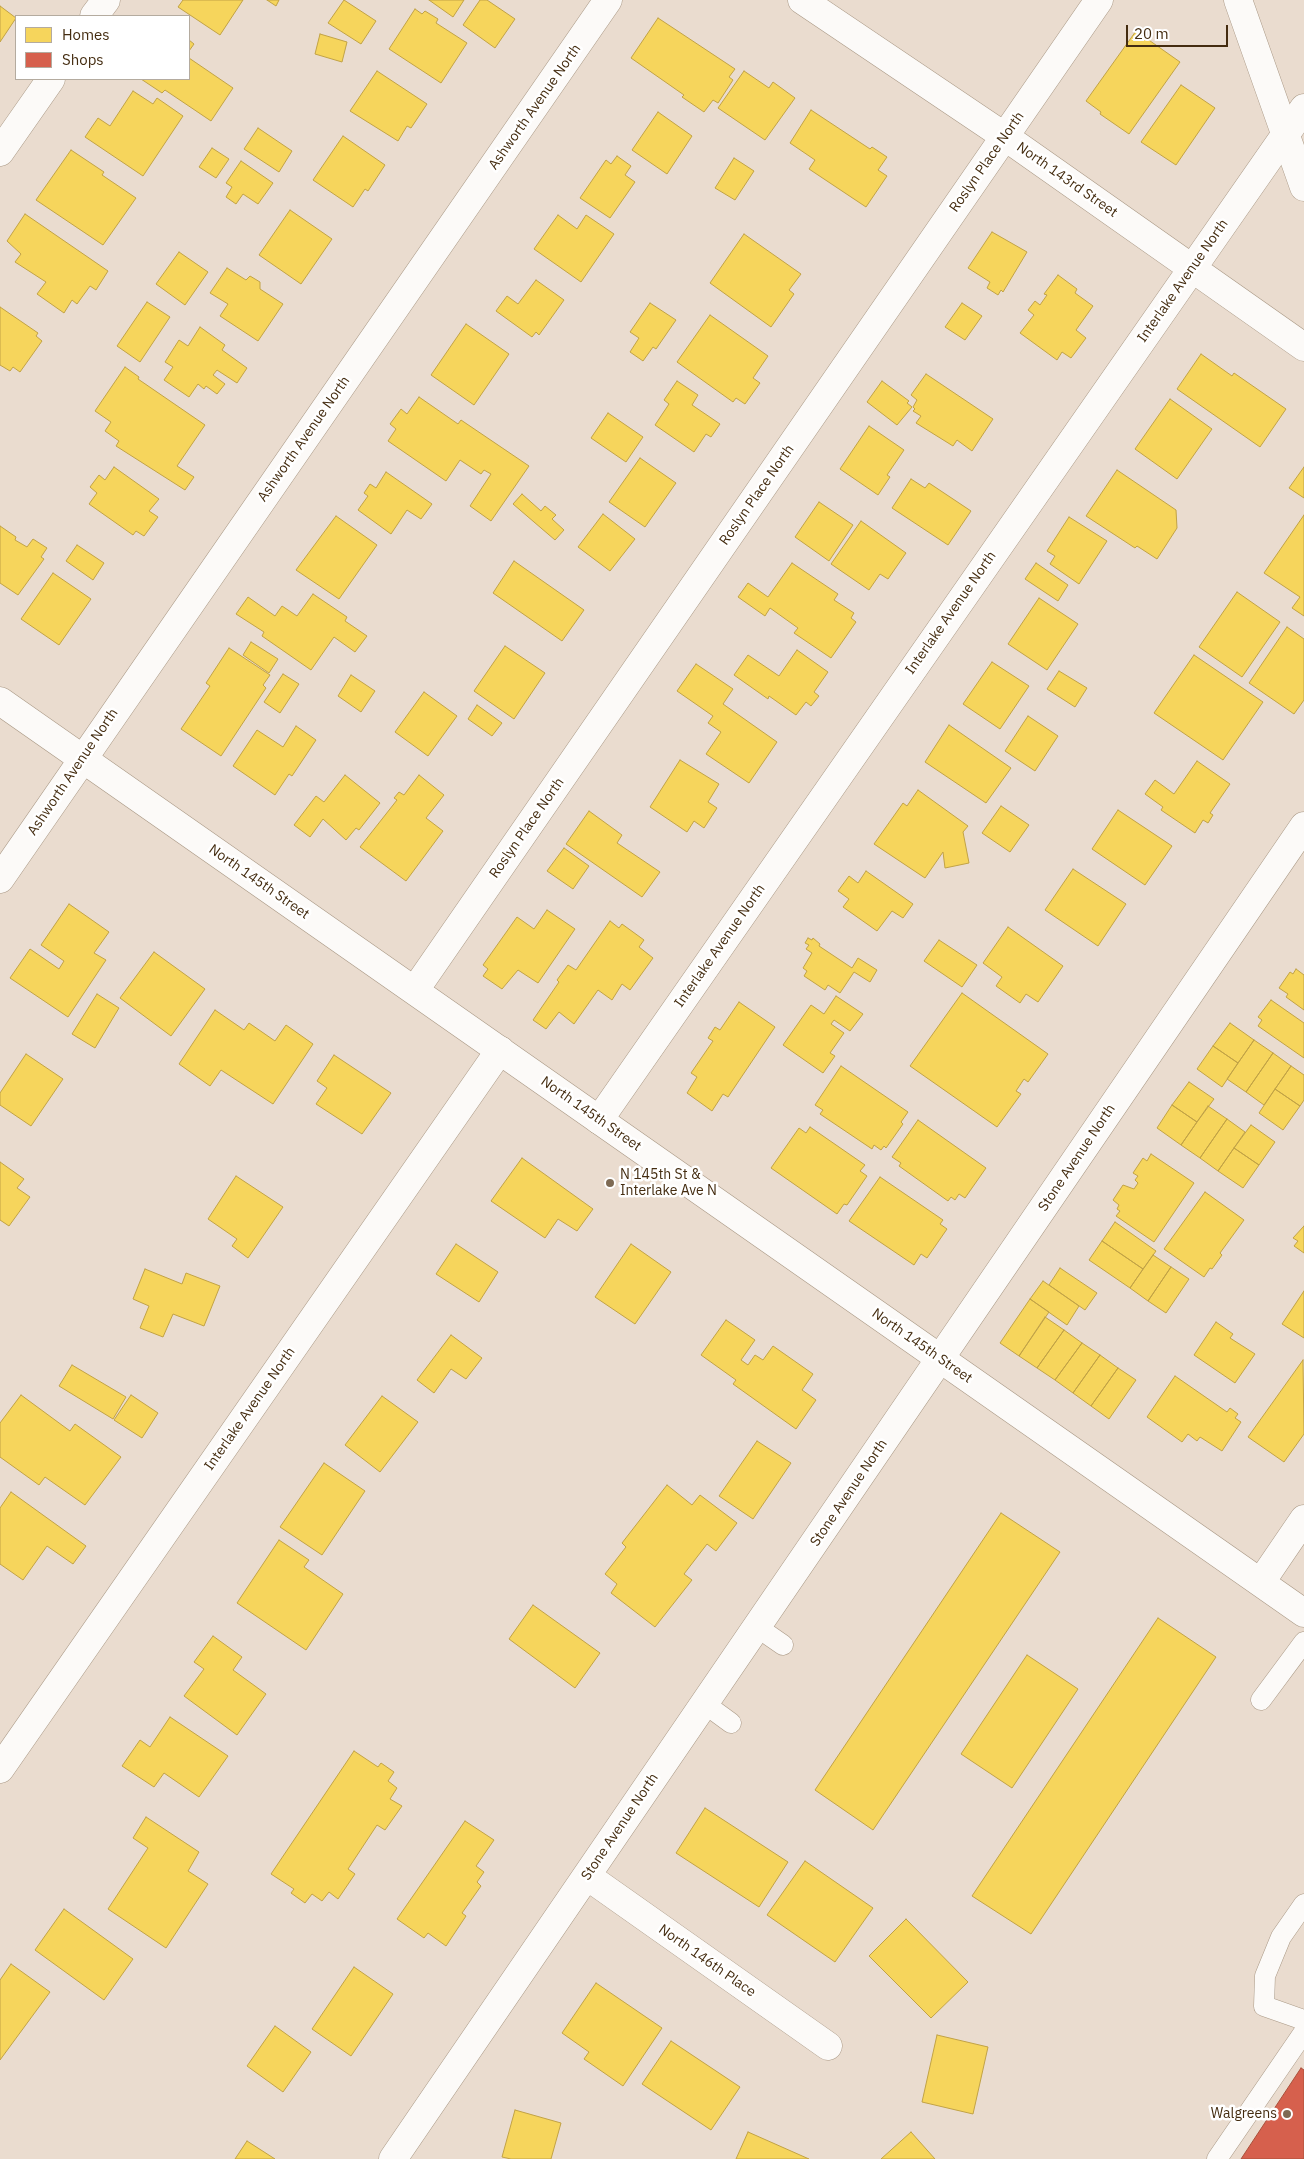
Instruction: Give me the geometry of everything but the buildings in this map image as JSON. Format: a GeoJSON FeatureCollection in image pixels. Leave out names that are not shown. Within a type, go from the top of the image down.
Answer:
{"type":"FeatureCollection","features":[{"type":"Feature","properties":{"kind":"street"},"geometry":{"type":"LineString","coordinates":[[95,15],[106,0]]}},
{"type":"Feature","properties":{"kind":"street","name":"Ashworth Avenue North"},"geometry":{"type":"LineString","coordinates":[[0,880],[608,0]]}},
{"type":"Feature","properties":{"kind":"street","name":"North 143rd Street"},"geometry":{"type":"LineString","coordinates":[[802,0],[1004,136],[1304,347]]}},
{"type":"Feature","properties":{"kind":"street","name":"Roslyn Place North"},"geometry":{"type":"LineString","coordinates":[[415,990],[1099,0]]}},
{"type":"Feature","properties":{"kind":"street"},"geometry":{"type":"LineString","coordinates":[[1238,0],[1304,186]]}},
{"type":"Feature","properties":{"kind":"street"},"geometry":{"type":"LineString","coordinates":[[0,152],[50,80]]}},
{"type":"Feature","properties":{"kind":"street","name":"Interlake Avenue North"},"geometry":{"type":"LineString","coordinates":[[598,1120],[1304,108]]}},
{"type":"Feature","properties":{"kind":"street","name":"North 145th Street"},"geometry":{"type":"LineString","coordinates":[[0,701],[1304,1613]]}},
{"type":"Feature","properties":{"kind":"street","name":"Stone Avenue North"},"geometry":{"type":"LineString","coordinates":[[393,2159],[1304,826]]}},
{"type":"Feature","properties":{"kind":"street","name":"Interlake Avenue North"},"geometry":{"type":"LineString","coordinates":[[0,1769],[500,1050]]}},
{"type":"Feature","properties":{"kind":"street"},"geometry":{"type":"LineString","coordinates":[[1261,1582],[1304,1519]]}},
{"type":"Feature","properties":{"kind":"street","name":"North 146th Place"},"geometry":{"type":"LineString","coordinates":[[587,1876],[828,2046]]}},
{"type":"Feature","properties":{"kind":"lane"},"geometry":{"type":"LineString","coordinates":[[757,1627],[783,1645]]}},
{"type":"Feature","properties":{"kind":"lane"},"geometry":{"type":"LineString","coordinates":[[1261,1700],[1304,1642]]}},
{"type":"Feature","properties":{"kind":"lane"},"geometry":{"type":"LineString","coordinates":[[705,1704],[732,1723]]}},
{"type":"Feature","properties":{"kind":"lane"},"geometry":{"type":"LineString","coordinates":[[1304,1904],[1281,1937],[1265,1976],[1264,2006],[1304,2020]]}},
{"type":"Feature","properties":{"kind":"lane"},"geometry":{"type":"LineString","coordinates":[[1217,2159],[1304,2032]]}},
{"type":"Feature","properties":{"kind":"place","name":"N 145th St & Interlake Ave N"},"geometry":{"type":"Point","coordinates":[610,1183]}},
{"type":"Feature","properties":{"kind":"place","name":"Walgreens"},"geometry":{"type":"Point","coordinates":[1287,2114]}}]}
